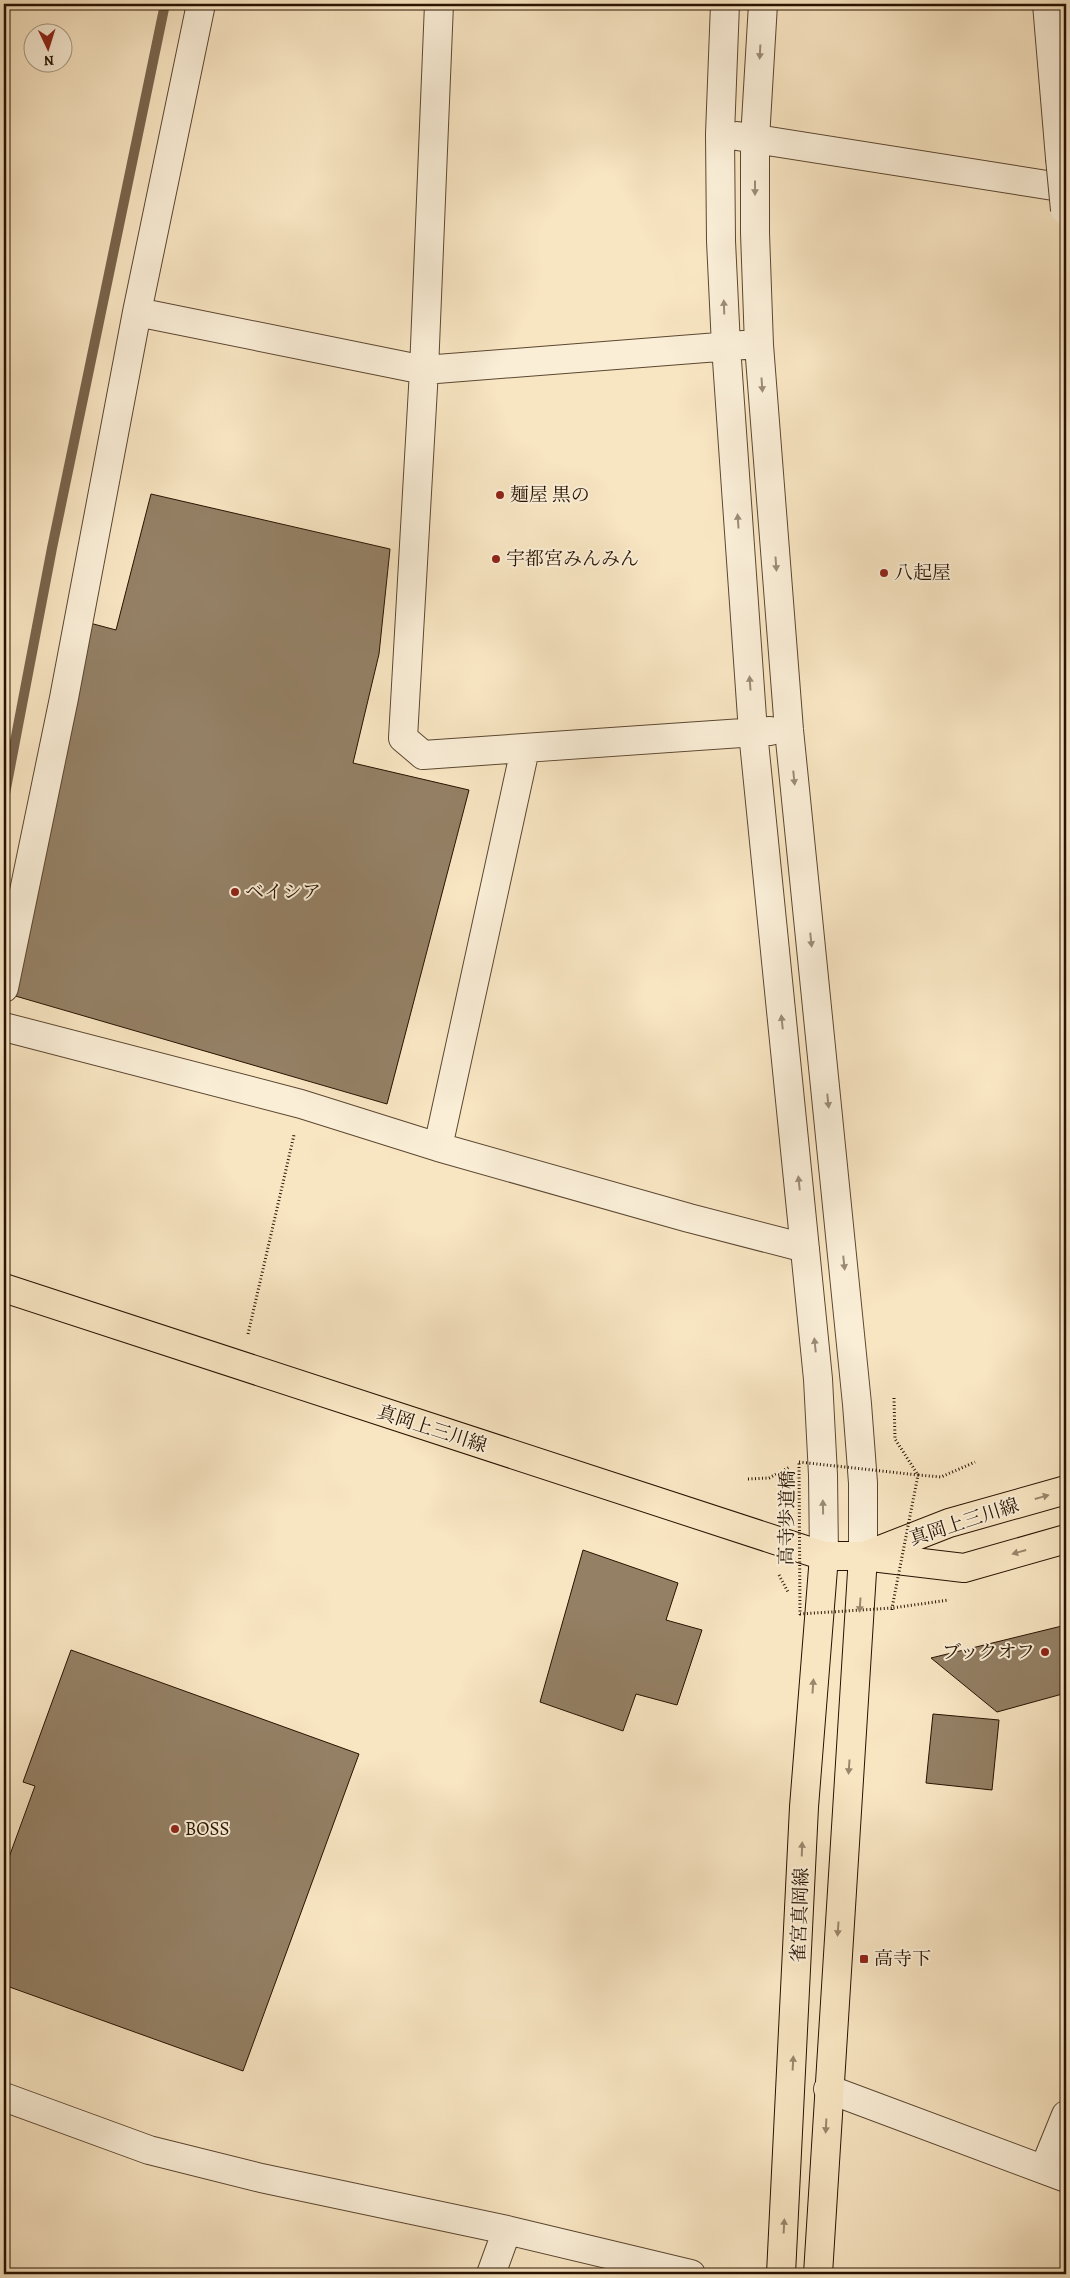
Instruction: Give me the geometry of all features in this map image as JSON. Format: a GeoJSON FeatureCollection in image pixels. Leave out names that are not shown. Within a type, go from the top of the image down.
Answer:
{"type":"FeatureCollection","features":[{"type":"Feature","properties":{"kind":"main road","name":"真岡上三川線"},"geometry":{"type":"LineString","coordinates":[[4,1288],[824,1556],[863,1556],[964,1568],[1066,1539]]}},
{"type":"Feature","properties":{"kind":"main road","name":"真岡上三川線"},"geometry":{"type":"LineString","coordinates":[[863,1556],[949,1523],[1066,1490]]}},
{"type":"Feature","properties":{"kind":"main road","name":"雀宮真岡線"},"geometry":{"type":"LineString","coordinates":[[781,2274],[804,1807],[824,1556]]}},
{"type":"Feature","properties":{"kind":"main road","name":"雀宮真岡線"},"geometry":{"type":"LineString","coordinates":[[818,2274],[828,2090],[863,1556]]}},
{"type":"Feature","properties":{"kind":"street"},"geometry":{"type":"LineString","coordinates":[[4,988],[64,698],[137,312],[201,4]]}},
{"type":"Feature","properties":{"kind":"street"},"geometry":{"type":"LineString","coordinates":[[439,4],[424,370],[404,738],[423,755],[789,730]]}},
{"type":"Feature","properties":{"kind":"street"},"geometry":{"type":"LineString","coordinates":[[725,4],[720,134],[721,241],[726,346],[753,732],[818,1379],[823,1475],[824,1556]]}},
{"type":"Feature","properties":{"kind":"street"},"geometry":{"type":"LineString","coordinates":[[762,4],[755,139],[755,233],[759,345],[789,730],[856,1394],[863,1482],[863,1556]]}},
{"type":"Feature","properties":{"kind":"street"},"geometry":{"type":"LineString","coordinates":[[720,134],[755,139],[1066,208],[1047,4]]}},
{"type":"Feature","properties":{"kind":"street"},"geometry":{"type":"LineString","coordinates":[[137,312],[424,370],[759,345]]}},
{"type":"Feature","properties":{"kind":"street"},"geometry":{"type":"LineString","coordinates":[[438,1147],[525,749]]}},
{"type":"Feature","properties":{"kind":"street"},"geometry":{"type":"LineString","coordinates":[[4,1028],[301,1104],[438,1147],[689,1218],[805,1248]]}},
{"type":"Feature","properties":{"kind":"street"},"geometry":{"type":"LineString","coordinates":[[828,2090],[1055,2174],[1066,2115]]}},
{"type":"Feature","properties":{"kind":"street"},"geometry":{"type":"LineString","coordinates":[[4,2097],[158,2152],[261,2178],[507,2230],[691,2274]]}},
{"type":"Feature","properties":{"kind":"street"},"geometry":{"type":"LineString","coordinates":[[491,2274],[507,2230]]}},
{"type":"Feature","properties":{"kind":"path"},"geometry":{"type":"LineString","coordinates":[[240,1366],[301,1104]]}},
{"type":"Feature","properties":{"kind":"path"},"geometry":{"type":"LineString","coordinates":[[890,1617],[918,1475],[895,1439],[894,1398]]}},
{"type":"Feature","properties":{"kind":"path","name":"高寺歩道橋"},"geometry":{"type":"LineString","coordinates":[[892,1608],[800,1614],[799,1462],[918,1475]]}},
{"type":"Feature","properties":{"kind":"path"},"geometry":{"type":"LineString","coordinates":[[918,1475],[941,1477],[975,1462]]}},
{"type":"Feature","properties":{"kind":"path"},"geometry":{"type":"LineString","coordinates":[[892,1608],[952,1600]]}},
{"type":"Feature","properties":{"kind":"building","name":"ベイシア"},"geometry":{"type":"Polygon","coordinates":[[[151,494],[390,549],[379,654],[353,763],[469,790],[387,1104],[5,993],[86,622],[116,630],[151,494]]]}},
{"type":"Feature","properties":{"kind":"building"},"geometry":{"type":"Polygon","coordinates":[[[583,1550],[678,1583],[666,1620],[702,1630],[677,1705],[636,1694],[623,1731],[540,1702],[583,1550]]]}},
{"type":"Feature","properties":{"kind":"building"},"geometry":{"type":"Polygon","coordinates":[[[1066,1625],[1066,1693],[997,1712],[931,1658],[1066,1625]]]}},
{"type":"Feature","properties":{"kind":"building","name":"BOSS"},"geometry":{"type":"Polygon","coordinates":[[[71,1650],[359,1754],[243,2071],[4,1985],[4,1871],[35,1786],[23,1782],[71,1650]]]}},
{"type":"Feature","properties":{"kind":"building"},"geometry":{"type":"Polygon","coordinates":[[[933,1714],[999,1720],[992,1790],[926,1783],[933,1714]]]}},
{"type":"Feature","properties":{"kind":"waterway"},"geometry":{"type":"LineString","coordinates":[[4,799],[52,548],[165,4]]}},
{"type":"Feature","properties":{"kind":"place","name":"麺屋 黒の"},"geometry":{"type":"Point","coordinates":[500,495]}},
{"type":"Feature","properties":{"kind":"place","name":"宇都宮みんみん"},"geometry":{"type":"Point","coordinates":[496,559]}},
{"type":"Feature","properties":{"kind":"place","name":"八起屋"},"geometry":{"type":"Point","coordinates":[884,573]}},
{"type":"Feature","properties":{"kind":"place","name":"ベイシア"},"geometry":{"type":"Point","coordinates":[235,892]}},
{"type":"Feature","properties":{"kind":"place","name":"ブックオフ"},"geometry":{"type":"Point","coordinates":[1045,1652]}},
{"type":"Feature","properties":{"kind":"place","name":"BOSS"},"geometry":{"type":"Point","coordinates":[175,1829]}},
{"type":"Feature","properties":{"kind":"place","name":"高寺下"},"geometry":{"type":"Point","coordinates":[864,1959]}}]}
